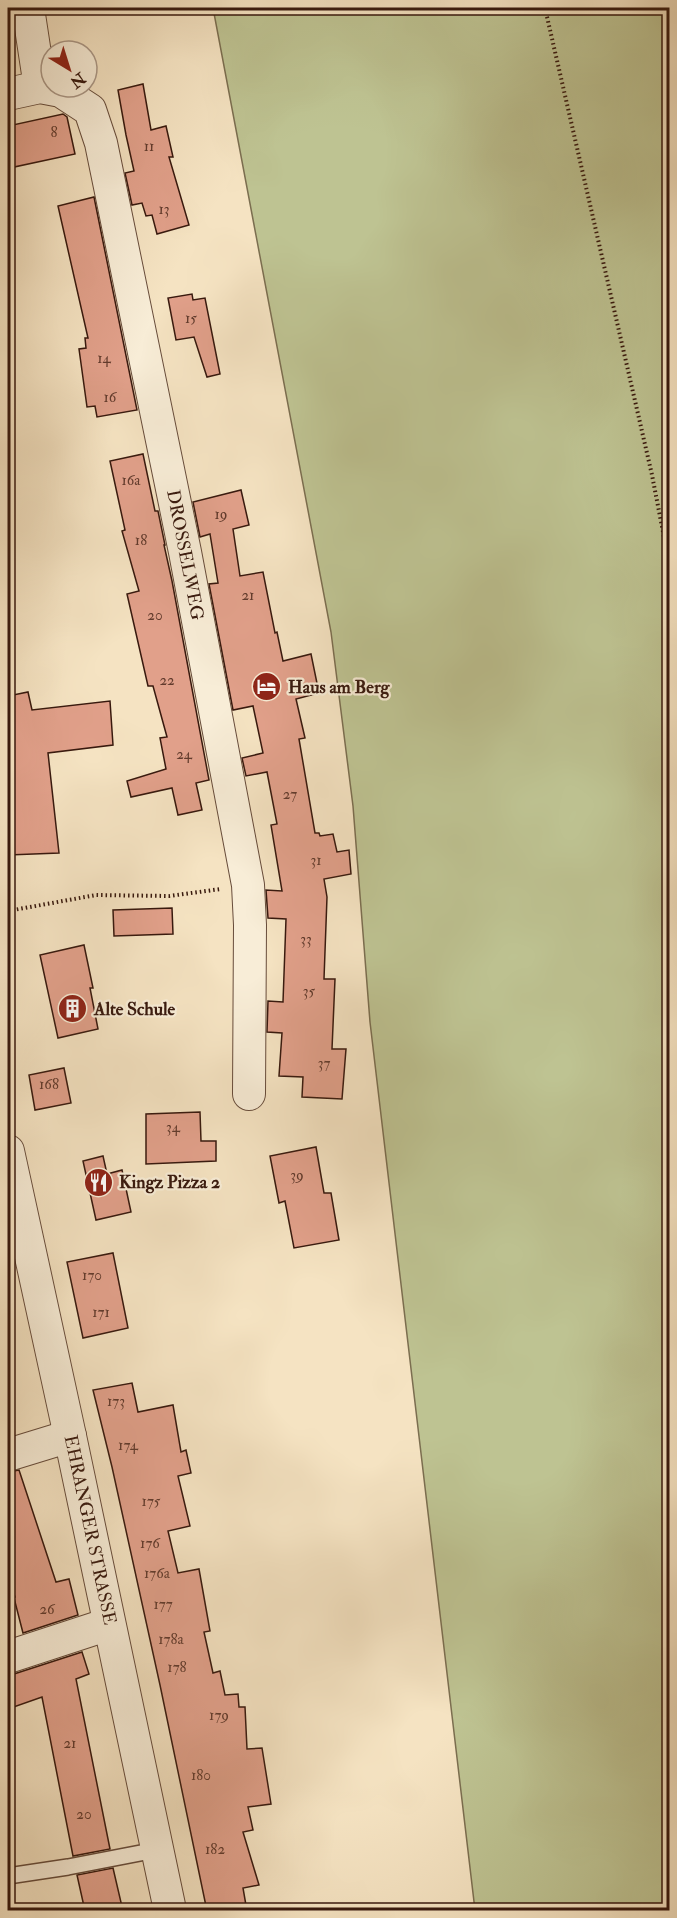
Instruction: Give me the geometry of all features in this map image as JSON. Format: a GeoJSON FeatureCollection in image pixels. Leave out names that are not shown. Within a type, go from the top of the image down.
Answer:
{"type":"FeatureCollection","features":[{"type":"Feature","properties":{"kind":"street"},"geometry":{"type":"LineString","coordinates":[[28,8],[39,80]]}},
{"type":"Feature","properties":{"kind":"street","name":"DROSSELWEG"},"geometry":{"type":"LineString","coordinates":[[8,94],[39,87]]}},
{"type":"Feature","properties":{"kind":"street","name":"DROSSELWEG"},"geometry":{"type":"LineString","coordinates":[[73,99],[90,111],[101,143],[185,552],[248,885],[250,925],[249,1094]]}},
{"type":"Feature","properties":{"kind":"street","name":"EHRANGER STRASSE"},"geometry":{"type":"LineString","coordinates":[[8,1150],[170,1911]]}},
{"type":"Feature","properties":{"kind":"street"},"geometry":{"type":"LineString","coordinates":[[8,1455],[70,1436]]}},
{"type":"Feature","properties":{"kind":"street"},"geometry":{"type":"LineString","coordinates":[[8,1657],[110,1624]]}},
{"type":"Feature","properties":{"kind":"lane"},"geometry":{"type":"LineString","coordinates":[[8,1876],[156,1850]]}},
{"type":"Feature","properties":{"kind":"path"},"geometry":{"type":"LineString","coordinates":[[545,8],[649,463],[669,568]]}},
{"type":"Feature","properties":{"kind":"path"},"geometry":{"type":"LineString","coordinates":[[8,912],[96,895],[191,894]]}},
{"type":"Feature","properties":{"kind":"green space"},"geometry":{"type":"Polygon","coordinates":[[[213,8],[669,8],[669,1910],[475,1910],[370,1022],[353,806],[331,632],[213,8]]]}},
{"type":"Feature","properties":{"kind":"building"},"geometry":{"type":"Polygon","coordinates":[[[143,84],[151,130],[166,126],[173,157],[169,157],[189,225],[157,234],[152,215],[146,216],[142,203],[132,205],[125,173],[134,171],[118,90],[143,84]]]}},
{"type":"Feature","properties":{"kind":"building"},"geometry":{"type":"Polygon","coordinates":[[[63,114],[67,117],[75,154],[14,167],[8,145],[8,126],[63,114]]]}},
{"type":"Feature","properties":{"kind":"building"},"geometry":{"type":"Polygon","coordinates":[[[94,197],[137,410],[97,417],[95,406],[87,407],[79,349],[86,348],[85,338],[88,338],[58,206],[94,197]]]}},
{"type":"Feature","properties":{"kind":"building"},"geometry":{"type":"Polygon","coordinates":[[[192,294],[193,300],[205,298],[220,374],[207,377],[194,337],[176,340],[168,298],[192,294]]]}},
{"type":"Feature","properties":{"kind":"building"},"geometry":{"type":"Polygon","coordinates":[[[143,454],[165,545],[209,780],[196,783],[202,810],[178,815],[172,788],[131,797],[127,781],[166,769],[160,738],[167,737],[153,686],[148,686],[127,594],[139,591],[122,531],[125,530],[110,461],[143,454]]]}},
{"type":"Feature","properties":{"kind":"building"},"geometry":{"type":"Polygon","coordinates":[[[241,490],[249,525],[233,529],[240,576],[263,572],[283,661],[311,654],[319,693],[296,699],[305,738],[299,739],[315,833],[319,833],[320,836],[333,834],[337,852],[349,850],[351,874],[324,879],[327,897],[324,979],[335,979],[332,1049],[346,1049],[342,1099],[302,1097],[303,1077],[279,1076],[282,1033],[267,1032],[268,1001],[283,1002],[286,919],[268,918],[266,890],[282,891],[271,825],[277,824],[267,772],[246,776],[242,758],[263,753],[253,706],[233,710],[209,584],[218,583],[210,534],[200,537],[193,502],[241,490]]]}},
{"type":"Feature","properties":{"kind":"building"},"geometry":{"type":"Polygon","coordinates":[[[28,692],[32,710],[110,701],[113,745],[48,753],[59,853],[8,855],[8,696],[28,692]]]}},
{"type":"Feature","properties":{"kind":"building"},"geometry":{"type":"Polygon","coordinates":[[[172,908],[173,934],[114,936],[113,910],[172,908]]]}},
{"type":"Feature","properties":{"kind":"building","name":"Alte Schule"},"geometry":{"type":"Polygon","coordinates":[[[84,945],[93,988],[90,988],[98,1029],[58,1038],[40,955],[84,945]]]}},
{"type":"Feature","properties":{"kind":"building"},"geometry":{"type":"Polygon","coordinates":[[[64,1068],[71,1103],[35,1110],[29,1075],[64,1068]]]}},
{"type":"Feature","properties":{"kind":"building"},"geometry":{"type":"Polygon","coordinates":[[[200,1112],[201,1141],[216,1141],[216,1161],[146,1164],[146,1114],[200,1112]]]}},
{"type":"Feature","properties":{"kind":"building"},"geometry":{"type":"Polygon","coordinates":[[[316,1147],[324,1193],[331,1193],[339,1240],[294,1248],[285,1201],[279,1203],[270,1156],[316,1147]]]}},
{"type":"Feature","properties":{"kind":"building"},"geometry":{"type":"Polygon","coordinates":[[[103,1156],[107,1174],[122,1170],[131,1212],[96,1220],[83,1161],[103,1156]]]}},
{"type":"Feature","properties":{"kind":"building"},"geometry":{"type":"Polygon","coordinates":[[[113,1253],[128,1328],[83,1338],[67,1262],[113,1253]]]}},
{"type":"Feature","properties":{"kind":"building"},"geometry":{"type":"Polygon","coordinates":[[[132,1383],[138,1412],[173,1405],[181,1452],[186,1450],[191,1473],[178,1476],[190,1526],[168,1531],[178,1573],[199,1569],[210,1631],[204,1632],[213,1673],[220,1671],[225,1695],[238,1694],[239,1707],[245,1707],[247,1749],[262,1748],[271,1804],[248,1807],[253,1830],[243,1832],[259,1885],[243,1888],[247,1911],[207,1911],[160,1685],[93,1390],[132,1383]]]}},
{"type":"Feature","properties":{"kind":"building"},"geometry":{"type":"Polygon","coordinates":[[[19,1470],[56,1582],[69,1579],[78,1615],[23,1633],[8,1574],[8,1472],[19,1470]]]}},
{"type":"Feature","properties":{"kind":"building"},"geometry":{"type":"Polygon","coordinates":[[[82,1652],[89,1674],[76,1679],[110,1849],[73,1856],[42,1697],[8,1709],[8,1675],[82,1652]]]}},
{"type":"Feature","properties":{"kind":"building"},"geometry":{"type":"Polygon","coordinates":[[[113,1868],[123,1911],[85,1911],[77,1875],[113,1868]]]}},
{"type":"Feature","properties":{"kind":"place","name":"Haus am Berg"},"geometry":{"type":"Point","coordinates":[267,687]}},
{"type":"Feature","properties":{"kind":"place","name":"Alte Schule"},"geometry":{"type":"Point","coordinates":[73,1009]}},
{"type":"Feature","properties":{"kind":"place","name":"Kingz Pizza 2"},"geometry":{"type":"Point","coordinates":[98,1182]}}]}
